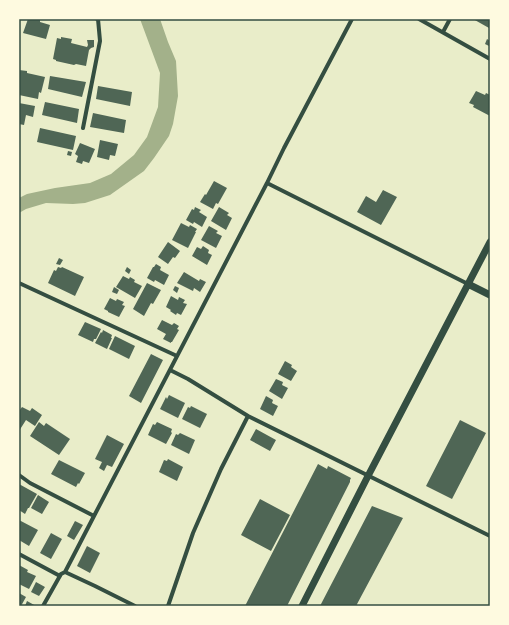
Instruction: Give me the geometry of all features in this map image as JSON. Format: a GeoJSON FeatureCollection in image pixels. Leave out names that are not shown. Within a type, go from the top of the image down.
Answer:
{"type":"FeatureCollection","features":[{"type":"Feature","properties":{"kind":"street"},"geometry":{"type":"LineString","coordinates":[[83,128],[100,41],[97,19]]}},
{"type":"Feature","properties":{"kind":"street"},"geometry":{"type":"LineString","coordinates":[[43,606],[60,576],[65,572],[352,19]]}},
{"type":"Feature","properties":{"kind":"street"},"geometry":{"type":"LineString","coordinates":[[419,19],[490,59]]}},
{"type":"Feature","properties":{"kind":"street"},"geometry":{"type":"LineString","coordinates":[[443,32],[450,19]]}},
{"type":"Feature","properties":{"kind":"street"},"geometry":{"type":"LineString","coordinates":[[267,183],[490,295]]}},
{"type":"Feature","properties":{"kind":"street"},"geometry":{"type":"LineString","coordinates":[[302,606],[490,242]]}},
{"type":"Feature","properties":{"kind":"street"},"geometry":{"type":"LineString","coordinates":[[19,283],[177,356]]}},
{"type":"Feature","properties":{"kind":"street"},"geometry":{"type":"LineString","coordinates":[[170,370],[188,379],[248,416],[490,536]]}},
{"type":"Feature","properties":{"kind":"street"},"geometry":{"type":"LineString","coordinates":[[168,606],[193,533],[221,469],[248,416]]}},
{"type":"Feature","properties":{"kind":"street"},"geometry":{"type":"LineString","coordinates":[[19,475],[30,483],[94,516]]}},
{"type":"Feature","properties":{"kind":"street"},"geometry":{"type":"LineString","coordinates":[[19,554],[60,576]]}},
{"type":"Feature","properties":{"kind":"street"},"geometry":{"type":"LineString","coordinates":[[65,572],[135,606]]}},
{"type":"Feature","properties":{"kind":"shaded area"},"geometry":{"type":"Polygon","coordinates":[[[140,19],[160,19],[176,61],[178,96],[173,124],[169,136],[144,171],[110,195],[85,203],[46,203],[26,209],[19,213],[19,198],[27,194],[90,183],[111,174],[134,155],[147,137],[158,107],[160,73],[140,19]]]}},
{"type":"Feature","properties":{"kind":"building"},"geometry":{"type":"Polygon","coordinates":[[[28,19],[40,20],[40,22],[50,25],[46,39],[23,33],[28,19]]]}},
{"type":"Feature","properties":{"kind":"building"},"geometry":{"type":"Polygon","coordinates":[[[473,19],[490,19],[490,26],[489,28],[473,19]]]}},
{"type":"Feature","properties":{"kind":"building"},"geometry":{"type":"Polygon","coordinates":[[[61,37],[72,39],[71,43],[87,47],[87,40],[94,40],[94,47],[89,50],[86,66],[74,65],[53,59],[57,38],[61,39],[61,37]]]}},
{"type":"Feature","properties":{"kind":"building"},"geometry":{"type":"Polygon","coordinates":[[[487,39],[490,41],[489,46],[485,44],[487,39]]]}},
{"type":"Feature","properties":{"kind":"building"},"geometry":{"type":"Polygon","coordinates":[[[19,70],[45,77],[38,99],[19,95],[19,70]]]}},
{"type":"Feature","properties":{"kind":"building"},"geometry":{"type":"Polygon","coordinates":[[[50,76],[86,82],[82,97],[48,89],[50,76]]]}},
{"type":"Feature","properties":{"kind":"building"},"geometry":{"type":"Polygon","coordinates":[[[98,86],[132,92],[130,106],[96,99],[98,86]]]}},
{"type":"Feature","properties":{"kind":"building"},"geometry":{"type":"Polygon","coordinates":[[[476,91],[485,95],[486,93],[490,95],[490,116],[473,107],[474,105],[469,103],[476,91]]]}},
{"type":"Feature","properties":{"kind":"building"},"geometry":{"type":"Polygon","coordinates":[[[45,102],[79,109],[77,123],[42,115],[45,102]]]}},
{"type":"Feature","properties":{"kind":"building"},"geometry":{"type":"Polygon","coordinates":[[[19,103],[35,106],[33,117],[26,115],[24,125],[19,124],[19,103]]]}},
{"type":"Feature","properties":{"kind":"building"},"geometry":{"type":"Polygon","coordinates":[[[93,113],[126,120],[124,133],[90,127],[93,113]]]}},
{"type":"Feature","properties":{"kind":"building"},"geometry":{"type":"Polygon","coordinates":[[[40,128],[76,136],[73,150],[37,142],[40,128]]]}},
{"type":"Feature","properties":{"kind":"building"},"geometry":{"type":"Polygon","coordinates":[[[100,140],[118,144],[115,156],[110,155],[109,160],[97,157],[100,140]]]}},
{"type":"Feature","properties":{"kind":"building"},"geometry":{"type":"Polygon","coordinates":[[[80,143],[95,149],[89,163],[83,161],[82,164],[76,162],[78,156],[75,154],[80,143]]]}},
{"type":"Feature","properties":{"kind":"building"},"geometry":{"type":"Polygon","coordinates":[[[68,151],[72,152],[71,156],[67,155],[68,151]]]}},
{"type":"Feature","properties":{"kind":"building"},"geometry":{"type":"Polygon","coordinates":[[[214,181],[227,188],[218,204],[216,203],[213,209],[200,202],[214,181]]]}},
{"type":"Feature","properties":{"kind":"building"},"geometry":{"type":"Polygon","coordinates":[[[383,190],[397,197],[381,225],[357,212],[366,196],[376,202],[383,190]]]}},
{"type":"Feature","properties":{"kind":"building"},"geometry":{"type":"Polygon","coordinates":[[[195,207],[201,210],[199,212],[207,217],[202,227],[194,222],[193,224],[186,220],[192,209],[194,210],[195,207]]]}},
{"type":"Feature","properties":{"kind":"building"},"geometry":{"type":"Polygon","coordinates":[[[219,207],[229,213],[227,215],[232,218],[226,230],[211,221],[219,207]]]}},
{"type":"Feature","properties":{"kind":"building"},"geometry":{"type":"Polygon","coordinates":[[[181,223],[189,227],[190,225],[197,229],[188,248],[172,240],[181,223]]]}},
{"type":"Feature","properties":{"kind":"building"},"geometry":{"type":"Polygon","coordinates":[[[209,226],[218,231],[216,233],[222,236],[216,248],[201,240],[209,226]]]}},
{"type":"Feature","properties":{"kind":"building"},"geometry":{"type":"Polygon","coordinates":[[[168,242],[180,251],[168,264],[158,257],[168,242]]]}},
{"type":"Feature","properties":{"kind":"building"},"geometry":{"type":"Polygon","coordinates":[[[203,246],[209,250],[208,253],[212,255],[207,265],[192,256],[197,247],[201,249],[203,246]]]}},
{"type":"Feature","properties":{"kind":"building"},"geometry":{"type":"Polygon","coordinates":[[[59,258],[63,260],[60,265],[56,264],[59,258]]]}},
{"type":"Feature","properties":{"kind":"building"},"geometry":{"type":"Polygon","coordinates":[[[156,264],[161,267],[160,270],[169,275],[164,285],[147,278],[156,264]]]}},
{"type":"Feature","properties":{"kind":"building"},"geometry":{"type":"Polygon","coordinates":[[[58,267],[62,267],[84,277],[75,296],[48,283],[54,270],[56,271],[58,267]]]}},
{"type":"Feature","properties":{"kind":"building"},"geometry":{"type":"Polygon","coordinates":[[[127,267],[131,270],[129,274],[125,271],[127,267]]]}},
{"type":"Feature","properties":{"kind":"building"},"geometry":{"type":"Polygon","coordinates":[[[184,272],[199,281],[200,279],[206,282],[200,292],[194,288],[193,291],[177,283],[184,272]]]}},
{"type":"Feature","properties":{"kind":"building"},"geometry":{"type":"Polygon","coordinates":[[[123,276],[129,279],[130,277],[135,280],[134,282],[142,286],[135,298],[116,287],[123,276]]]}},
{"type":"Feature","properties":{"kind":"building"},"geometry":{"type":"Polygon","coordinates":[[[147,283],[161,290],[153,304],[151,303],[144,316],[133,309],[147,283]]]}},
{"type":"Feature","properties":{"kind":"building"},"geometry":{"type":"Polygon","coordinates":[[[175,286],[179,288],[177,293],[173,290],[175,286]]]}},
{"type":"Feature","properties":{"kind":"building"},"geometry":{"type":"Polygon","coordinates":[[[114,287],[119,290],[117,294],[112,292],[114,287]]]}},
{"type":"Feature","properties":{"kind":"building"},"geometry":{"type":"Polygon","coordinates":[[[171,296],[178,300],[179,297],[185,300],[183,303],[187,304],[181,315],[177,313],[176,315],[166,307],[171,296]]]}},
{"type":"Feature","properties":{"kind":"building"},"geometry":{"type":"Polygon","coordinates":[[[110,298],[116,301],[117,299],[124,302],[122,305],[125,306],[119,317],[104,309],[110,298]]]}},
{"type":"Feature","properties":{"kind":"building"},"geometry":{"type":"Polygon","coordinates":[[[162,320],[172,325],[174,323],[179,326],[177,329],[179,330],[171,343],[163,339],[166,334],[157,329],[162,320]]]}},
{"type":"Feature","properties":{"kind":"building"},"geometry":{"type":"Polygon","coordinates":[[[85,322],[101,329],[93,342],[78,335],[85,322]]]}},
{"type":"Feature","properties":{"kind":"building"},"geometry":{"type":"Polygon","coordinates":[[[103,330],[112,335],[107,349],[95,343],[103,330]]]}},
{"type":"Feature","properties":{"kind":"building"},"geometry":{"type":"Polygon","coordinates":[[[115,336],[135,346],[129,359],[109,349],[115,336]]]}},
{"type":"Feature","properties":{"kind":"building"},"geometry":{"type":"Polygon","coordinates":[[[151,354],[163,360],[141,403],[129,396],[151,354]]]}},
{"type":"Feature","properties":{"kind":"building"},"geometry":{"type":"Polygon","coordinates":[[[285,361],[292,365],[291,367],[297,371],[291,381],[278,374],[285,361]]]}},
{"type":"Feature","properties":{"kind":"building"},"geometry":{"type":"Polygon","coordinates":[[[276,379],[283,382],[282,385],[288,388],[282,399],[269,391],[276,379]]]}},
{"type":"Feature","properties":{"kind":"building"},"geometry":{"type":"Polygon","coordinates":[[[169,395],[185,403],[178,418],[160,409],[166,397],[167,399],[169,395]]]}},
{"type":"Feature","properties":{"kind":"building"},"geometry":{"type":"Polygon","coordinates":[[[266,396],[273,400],[272,403],[278,406],[273,416],[260,409],[266,396]]]}},
{"type":"Feature","properties":{"kind":"building"},"geometry":{"type":"Polygon","coordinates":[[[191,406],[207,414],[200,428],[182,419],[188,407],[190,408],[191,406]]]}},
{"type":"Feature","properties":{"kind":"building"},"geometry":{"type":"Polygon","coordinates":[[[22,407],[30,411],[32,408],[42,415],[35,426],[26,420],[19,431],[19,411],[22,407]]]}},
{"type":"Feature","properties":{"kind":"building"},"geometry":{"type":"Polygon","coordinates":[[[460,420],[486,433],[452,499],[426,486],[460,420]]]}},
{"type":"Feature","properties":{"kind":"building"},"geometry":{"type":"Polygon","coordinates":[[[39,422],[44,426],[46,423],[70,439],[59,455],[30,436],[39,422]]]}},
{"type":"Feature","properties":{"kind":"building"},"geometry":{"type":"Polygon","coordinates":[[[157,422],[172,429],[172,433],[166,444],[148,435],[153,424],[155,425],[157,422]]]}},
{"type":"Feature","properties":{"kind":"building"},"geometry":{"type":"Polygon","coordinates":[[[256,429],[276,440],[270,451],[250,440],[256,429]]]}},
{"type":"Feature","properties":{"kind":"building"},"geometry":{"type":"Polygon","coordinates":[[[180,433],[195,440],[189,454],[171,445],[176,434],[178,435],[180,433]]]}},
{"type":"Feature","properties":{"kind":"building"},"geometry":{"type":"Polygon","coordinates":[[[107,435],[124,444],[112,467],[107,465],[104,471],[99,468],[102,462],[95,459],[107,435]]]}},
{"type":"Feature","properties":{"kind":"building"},"geometry":{"type":"Polygon","coordinates":[[[168,459],[183,467],[177,481],[159,472],[164,460],[167,461],[168,459]]]}},
{"type":"Feature","properties":{"kind":"building"},"geometry":{"type":"Polygon","coordinates":[[[59,460],[85,473],[76,487],[51,474],[59,460]]]}},
{"type":"Feature","properties":{"kind":"building"},"geometry":{"type":"Polygon","coordinates":[[[318,464],[327,469],[328,466],[351,478],[287,606],[245,606],[318,464]]]}},
{"type":"Feature","properties":{"kind":"building"},"geometry":{"type":"Polygon","coordinates":[[[19,484],[37,494],[25,514],[19,510],[19,484]]]}},
{"type":"Feature","properties":{"kind":"building"},"geometry":{"type":"Polygon","coordinates":[[[38,495],[49,502],[42,514],[31,508],[38,495]]]}},
{"type":"Feature","properties":{"kind":"building"},"geometry":{"type":"Polygon","coordinates":[[[260,499],[290,515],[271,551],[241,535],[260,499]]]}},
{"type":"Feature","properties":{"kind":"building"},"geometry":{"type":"Polygon","coordinates":[[[372,506],[403,518],[356,606],[320,606],[372,506]]]}},
{"type":"Feature","properties":{"kind":"building"},"geometry":{"type":"Polygon","coordinates":[[[19,520],[38,530],[29,546],[19,540],[19,520]]]}},
{"type":"Feature","properties":{"kind":"building"},"geometry":{"type":"Polygon","coordinates":[[[75,521],[83,525],[74,540],[67,536],[75,521]]]}},
{"type":"Feature","properties":{"kind":"building"},"geometry":{"type":"Polygon","coordinates":[[[51,533],[62,539],[51,559],[40,553],[51,533]]]}},
{"type":"Feature","properties":{"kind":"building"},"geometry":{"type":"Polygon","coordinates":[[[87,546],[100,553],[90,573],[77,566],[87,546]]]}},
{"type":"Feature","properties":{"kind":"building"},"geometry":{"type":"Polygon","coordinates":[[[19,565],[28,570],[27,572],[36,576],[29,589],[19,584],[19,565]]]}},
{"type":"Feature","properties":{"kind":"building"},"geometry":{"type":"Polygon","coordinates":[[[36,582],[45,587],[39,596],[31,592],[36,582]]]}},
{"type":"Feature","properties":{"kind":"building"},"geometry":{"type":"Polygon","coordinates":[[[19,593],[26,597],[21,606],[19,606],[19,593]]]}},
{"type":"Feature","properties":{"kind":"building"},"geometry":{"type":"Polygon","coordinates":[[[27,601],[36,606],[25,606],[27,601]]]}}]}
